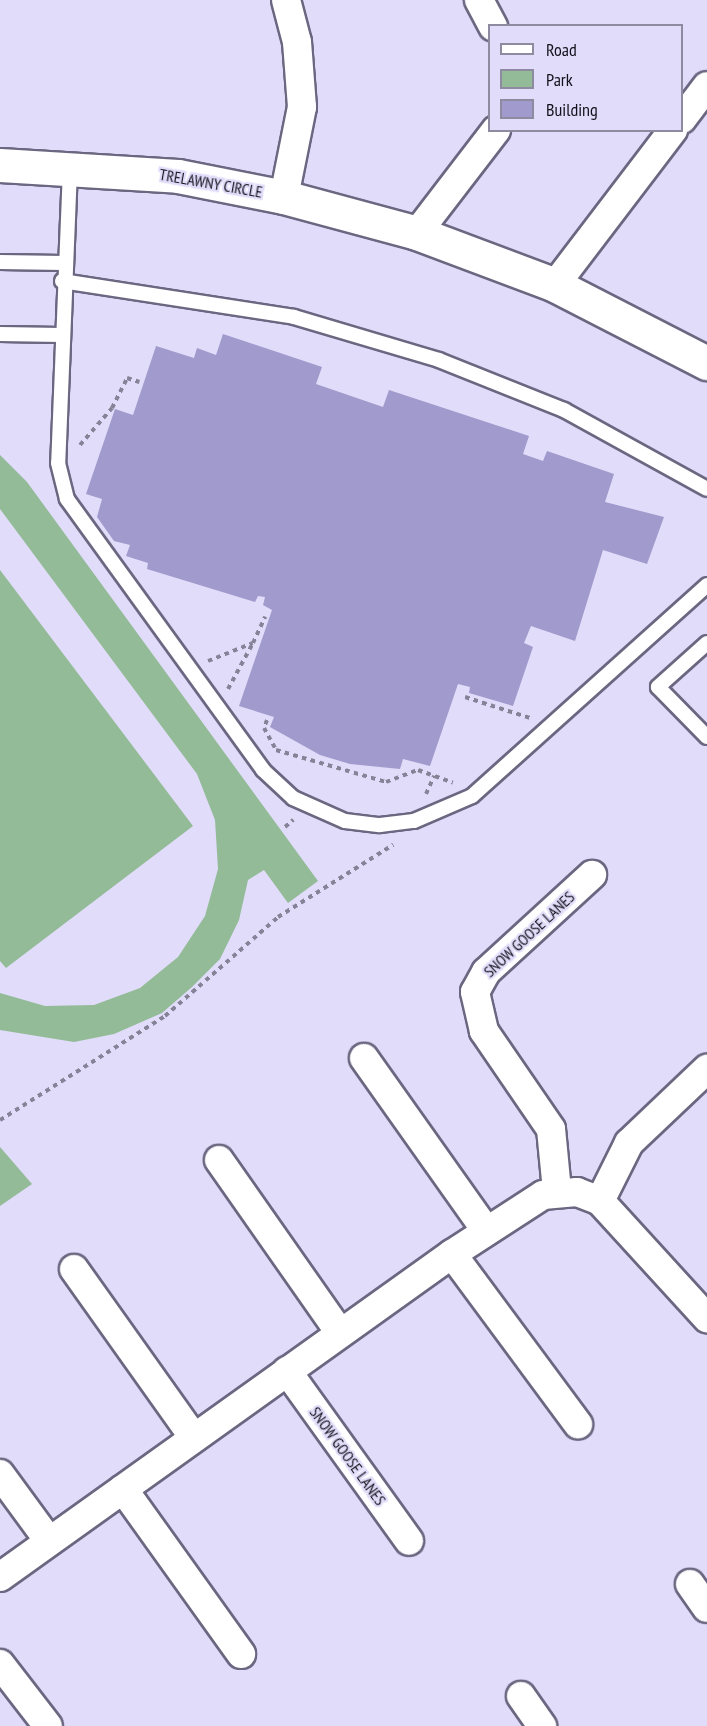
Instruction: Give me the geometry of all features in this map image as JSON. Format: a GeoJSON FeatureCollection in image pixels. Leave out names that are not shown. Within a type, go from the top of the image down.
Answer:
{"type":"FeatureCollection","features":[{"type":"Feature","properties":{"kind":"street"},"geometry":{"type":"LineString","coordinates":[[284,197],[302,107],[297,42],[286,0]]}},
{"type":"Feature","properties":{"kind":"street"},"geometry":{"type":"LineString","coordinates":[[479,0],[492,24]]}},
{"type":"Feature","properties":{"kind":"street"},"geometry":{"type":"LineString","coordinates":[[683,116],[707,86]]}},
{"type":"Feature","properties":{"kind":"street"},"geometry":{"type":"LineString","coordinates":[[417,233],[493,132]]}},
{"type":"Feature","properties":{"kind":"street"},"geometry":{"type":"LineString","coordinates":[[555,285],[671,132]]}},
{"type":"Feature","properties":{"kind":"street","name":"TRELAWNY CIRCLE"},"geometry":{"type":"LineString","coordinates":[[0,165],[70,166],[178,176],[284,197],[417,233],[555,285],[707,363]]}},
{"type":"Feature","properties":{"kind":"street","name":"SNOW GOOSE LANES"},"geometry":{"type":"LineString","coordinates":[[557,1191],[551,1129],[483,1031],[476,992],[486,972],[592,875]]}},
{"type":"Feature","properties":{"kind":"street"},"geometry":{"type":"LineString","coordinates":[[364,1058],[486,1230]]}},
{"type":"Feature","properties":{"kind":"street"},"geometry":{"type":"LineString","coordinates":[[600,1201],[629,1143],[707,1069]]}},
{"type":"Feature","properties":{"kind":"street"},"geometry":{"type":"LineString","coordinates":[[219,1160],[340,1333]]}},
{"type":"Feature","properties":{"kind":"street"},"geometry":{"type":"LineString","coordinates":[[0,1577],[486,1230],[524,1204],[557,1191],[600,1201],[707,1318]]}},
{"type":"Feature","properties":{"kind":"street"},"geometry":{"type":"LineString","coordinates":[[452,1254],[578,1424]]}},
{"type":"Feature","properties":{"kind":"street"},"geometry":{"type":"LineString","coordinates":[[74,1269],[194,1438]]}},
{"type":"Feature","properties":{"kind":"street","name":"SNOW GOOSE LANES"},"geometry":{"type":"LineString","coordinates":[[287,1371],[409,1541]]}},
{"type":"Feature","properties":{"kind":"street"},"geometry":{"type":"LineString","coordinates":[[0,1474],[49,1541]]}},
{"type":"Feature","properties":{"kind":"street"},"geometry":{"type":"LineString","coordinates":[[123,1489],[241,1654]]}},
{"type":"Feature","properties":{"kind":"street"},"geometry":{"type":"LineString","coordinates":[[690,1584],[707,1608]]}},
{"type":"Feature","properties":{"kind":"street"},"geometry":{"type":"LineString","coordinates":[[0,1664],[48,1726]]}},
{"type":"Feature","properties":{"kind":"street"},"geometry":{"type":"LineString","coordinates":[[521,1696],[542,1726]]}},
{"type":"Feature","properties":{"kind":"lane"},"geometry":{"type":"LineString","coordinates":[[70,166],[63,262],[61,335],[62,476],[67,499],[262,770],[292,798],[345,821],[414,821],[477,791],[553,726],[707,585]]}},
{"type":"Feature","properties":{"kind":"lane"},"geometry":{"type":"LineString","coordinates":[[0,262],[63,262]]}},
{"type":"Feature","properties":{"kind":"lane"},"geometry":{"type":"LineString","coordinates":[[62,281],[294,317],[439,360],[564,410],[707,489]]}},
{"type":"Feature","properties":{"kind":"lane"},"geometry":{"type":"LineString","coordinates":[[0,334],[61,335]]}},
{"type":"Feature","properties":{"kind":"lane"},"geometry":{"type":"LineString","coordinates":[[707,643],[658,687],[707,737]]}},
{"type":"Feature","properties":{"kind":"path"},"geometry":{"type":"LineString","coordinates":[[62,476],[127,378],[139,382]]}},
{"type":"Feature","properties":{"kind":"path"},"geometry":{"type":"LineString","coordinates":[[219,712],[265,617]]}},
{"type":"Feature","properties":{"kind":"path"},"geometry":{"type":"LineString","coordinates":[[186,666],[253,643]]}},
{"type":"Feature","properties":{"kind":"path"},"geometry":{"type":"LineString","coordinates":[[465,697],[553,726]]}},
{"type":"Feature","properties":{"kind":"path"},"geometry":{"type":"LineString","coordinates":[[267,720],[264,728],[276,750],[386,782],[418,770],[477,791]]}},
{"type":"Feature","properties":{"kind":"path"},"geometry":{"type":"LineString","coordinates":[[0,1120],[165,1016],[278,917],[342,874],[384,855],[414,821]]}},
{"type":"Feature","properties":{"kind":"green space"},"geometry":{"type":"Polygon","coordinates":[[[0,455],[27,482],[318,881],[288,903],[264,870],[248,880],[239,920],[220,959],[192,987],[162,1013],[114,1034],[74,1042],[0,1030],[0,993],[45,1006],[94,1005],[140,988],[178,957],[205,916],[218,869],[215,820],[197,774],[0,509],[0,455]]]}},
{"type":"Feature","properties":{"kind":"green space"},"geometry":{"type":"Polygon","coordinates":[[[0,570],[193,826],[6,968],[0,961],[0,570]]]}},
{"type":"Feature","properties":{"kind":"green space"},"geometry":{"type":"Polygon","coordinates":[[[0,1147],[32,1184],[0,1206],[0,1147]]]}},
{"type":"Feature","properties":{"kind":"building"},"geometry":{"type":"Polygon","coordinates":[[[223,334],[322,367],[316,384],[383,407],[389,390],[529,436],[523,454],[543,461],[547,451],[614,474],[605,502],[664,517],[647,564],[603,550],[575,641],[531,626],[524,643],[533,647],[513,706],[469,693],[470,687],[458,684],[430,766],[403,759],[400,769],[350,764],[320,755],[270,727],[274,717],[239,706],[272,610],[263,605],[265,597],[258,596],[255,602],[147,569],[148,563],[126,556],[130,545],[114,541],[97,517],[102,499],[86,494],[115,409],[133,415],[156,346],[194,358],[197,348],[216,355],[223,334]]]}}]}
